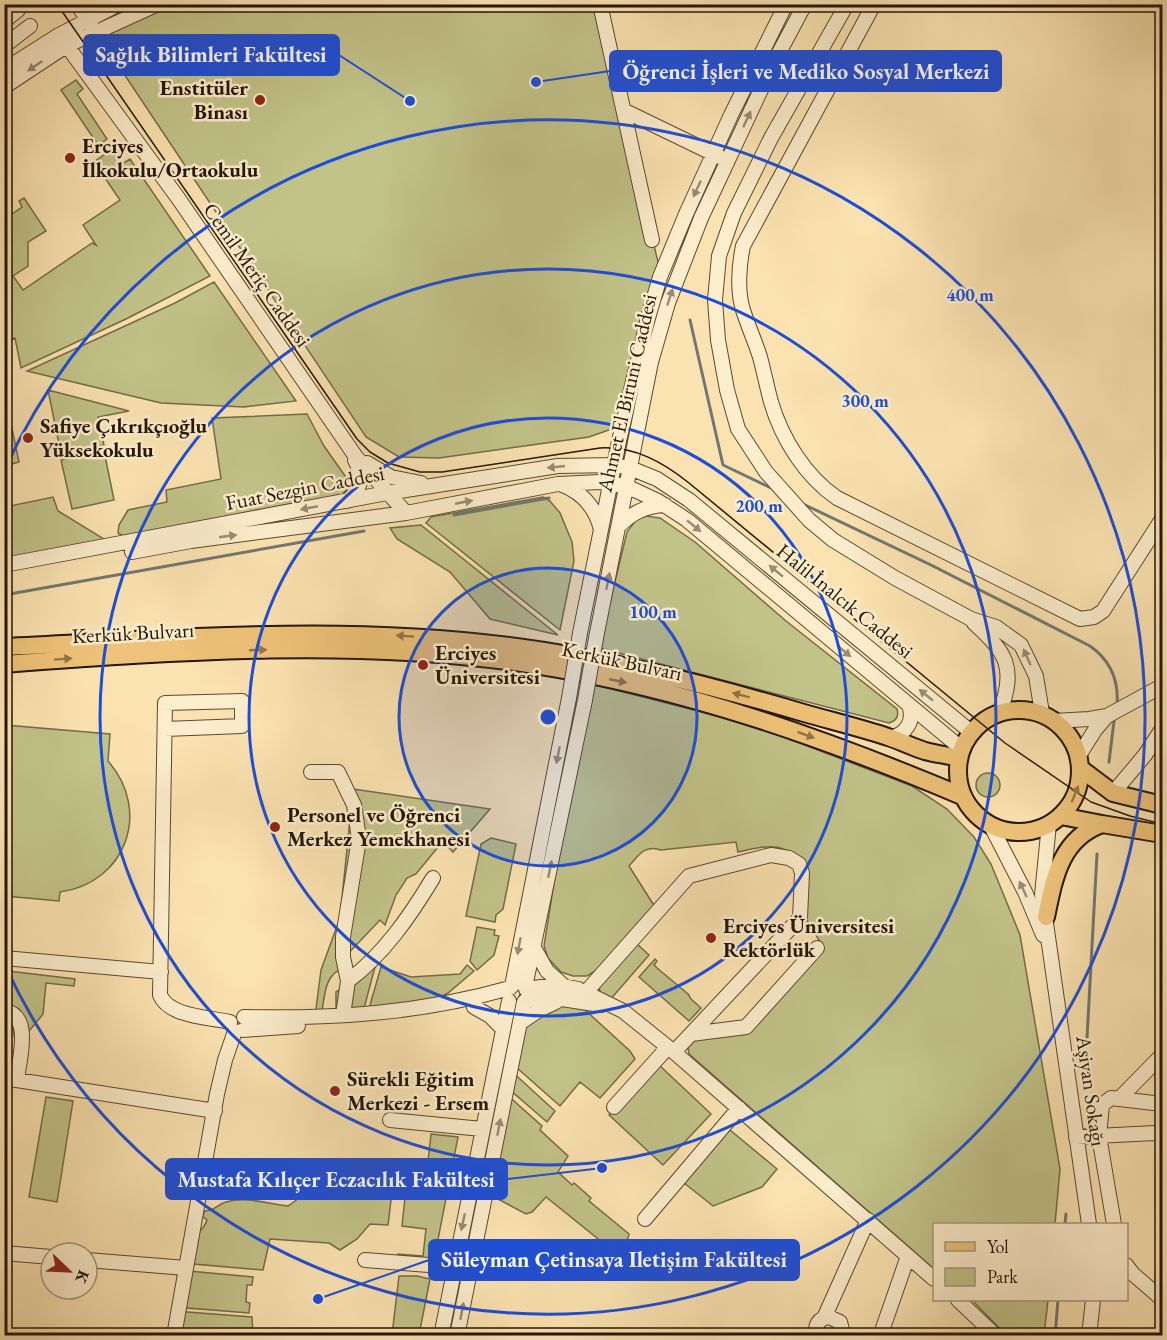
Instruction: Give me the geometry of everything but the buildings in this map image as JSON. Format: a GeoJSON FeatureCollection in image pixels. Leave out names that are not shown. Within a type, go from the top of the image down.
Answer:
{"type":"FeatureCollection","features":[{"type":"Feature","properties":{"kind":"main road","name":"Kerkük Bulvarı"},"geometry":{"type":"LineString","coordinates":[[4,647],[193,636],[310,633],[391,635],[470,641],[580,657],[646,671],[771,704],[889,738],[925,751],[960,753]]}},
{"type":"Feature","properties":{"kind":"main road","name":"Kerkük Bulvarı"},"geometry":{"type":"LineString","coordinates":[[4,664],[130,655],[318,649],[423,653],[536,665],[639,685],[724,708],[804,734],[962,796]]}},
{"type":"Feature","properties":{"kind":"main road"},"geometry":{"type":"LineString","coordinates":[[1021,709],[1048,717],[1060,724],[1073,741],[1079,762],[1080,783],[1072,803],[1043,828],[1024,833],[1005,832],[991,826],[972,812],[962,796],[957,777],[960,753],[966,738],[980,723],[1000,712],[1021,709]]}},
{"type":"Feature","properties":{"kind":"main road"},"geometry":{"type":"LineString","coordinates":[[1079,762],[1113,792],[1162,805]]}},
{"type":"Feature","properties":{"kind":"main road"},"geometry":{"type":"LineString","coordinates":[[1055,820],[1162,834]]}},
{"type":"Feature","properties":{"kind":"main road"},"geometry":{"type":"LineString","coordinates":[[1046,917],[1053,883],[1063,856],[1081,835],[1102,825]]}},
{"type":"Feature","properties":{"kind":"street"},"geometry":{"type":"LineString","coordinates":[[77,4],[91,26]]}},
{"type":"Feature","properties":{"kind":"street"},"geometry":{"type":"LineString","coordinates":[[91,26],[119,4]]}},
{"type":"Feature","properties":{"kind":"street"},"geometry":{"type":"LineString","coordinates":[[4,70],[91,26],[158,4]]}},
{"type":"Feature","properties":{"kind":"street"},"geometry":{"type":"LineString","coordinates":[[600,4],[652,240]]}},
{"type":"Feature","properties":{"kind":"street","name":"Ahmet El Biruni Caddesi"},"geometry":{"type":"LineString","coordinates":[[517,994],[580,633],[611,483],[654,297],[672,245],[713,154],[786,4]]}},
{"type":"Feature","properties":{"kind":"street","name":"Ahmet El Biruni Caddesi"},"geometry":{"type":"LineString","coordinates":[[534,948],[651,362],[688,246],[772,66],[805,4]]}},
{"type":"Feature","properties":{"kind":"street"},"geometry":{"type":"LineString","coordinates":[[847,4],[771,138],[734,213],[719,256],[715,300],[717,330],[727,390],[738,429],[766,472],[809,520],[833,540],[895,578],[970,619],[996,627],[1022,645],[1036,676],[1048,717],[1089,720],[1107,716],[1162,686]]}},
{"type":"Feature","properties":{"kind":"street"},"geometry":{"type":"LineString","coordinates":[[874,4],[743,246],[740,259],[742,309],[760,359],[775,413],[786,437],[802,464],[817,482],[837,498],[1080,620],[1094,617],[1103,611],[1162,519]]}},
{"type":"Feature","properties":{"kind":"street"},"geometry":{"type":"LineString","coordinates":[[4,21],[18,10]]}},
{"type":"Feature","properties":{"kind":"street"},"geometry":{"type":"LineString","coordinates":[[4,46],[30,26]]}},
{"type":"Feature","properties":{"kind":"street"},"geometry":{"type":"LineString","coordinates":[[4,87],[63,40]]}},
{"type":"Feature","properties":{"kind":"street","name":"Cemil Meriç Caddesi"},"geometry":{"type":"LineString","coordinates":[[63,40],[178,198],[346,442]]}},
{"type":"Feature","properties":{"kind":"street"},"geometry":{"type":"LineString","coordinates":[[625,111],[728,160]]}},
{"type":"Feature","properties":{"kind":"street"},"geometry":{"type":"LineString","coordinates":[[346,442],[368,465],[391,477],[410,482],[440,485]]}},
{"type":"Feature","properties":{"kind":"street"},"geometry":{"type":"LineString","coordinates":[[346,442],[356,457],[406,513]]}},
{"type":"Feature","properties":{"kind":"street"},"geometry":{"type":"LineString","coordinates":[[346,442],[362,472],[361,484],[357,493],[347,501]]}},
{"type":"Feature","properties":{"kind":"street","name":"Halil İnalcık Caddesi"},"geometry":{"type":"LineString","coordinates":[[615,465],[630,468],[657,479],[689,500],[971,732]]}},
{"type":"Feature","properties":{"kind":"street","name":"Fuat Sezgin Caddesi"},"geometry":{"type":"LineString","coordinates":[[4,565],[387,493],[558,466],[615,465]]}},
{"type":"Feature","properties":{"kind":"street","name":"Fuat Sezgin Caddesi"},"geometry":{"type":"LineString","coordinates":[[4,574],[191,541],[406,513],[558,484],[611,483],[626,486]]}},
{"type":"Feature","properties":{"kind":"street"},"geometry":{"type":"LineString","coordinates":[[558,484],[575,491],[588,503],[601,530]]}},
{"type":"Feature","properties":{"kind":"street","name":"Halil İnalcık Caddesi"},"geometry":{"type":"LineString","coordinates":[[626,486],[665,505],[695,526],[909,705],[960,753]]}},
{"type":"Feature","properties":{"kind":"street"},"geometry":{"type":"LineString","coordinates":[[618,528],[638,511],[647,507],[665,505]]}},
{"type":"Feature","properties":{"kind":"street"},"geometry":{"type":"LineString","coordinates":[[970,619],[996,643],[1007,662],[1008,690],[1000,712]]}},
{"type":"Feature","properties":{"kind":"street"},"geometry":{"type":"LineString","coordinates":[[165,729],[242,726],[242,701],[165,704],[160,995],[167,1006],[177,1011],[238,1025],[391,1020],[474,1007],[547,985],[563,993],[623,1011]]}},
{"type":"Feature","properties":{"kind":"street"},"geometry":{"type":"LineString","coordinates":[[889,738],[899,735],[907,728],[911,718],[909,705]]}},
{"type":"Feature","properties":{"kind":"street"},"geometry":{"type":"LineString","coordinates":[[1079,762],[1095,730],[1107,716]]}},
{"type":"Feature","properties":{"kind":"street"},"geometry":{"type":"LineString","coordinates":[[1113,792],[1145,755],[1162,729]]}},
{"type":"Feature","properties":{"kind":"street"},"geometry":{"type":"LineString","coordinates":[[312,772],[338,772],[350,793],[357,817],[359,849],[342,946],[348,981],[343,1015]]}},
{"type":"Feature","properties":{"kind":"street","name":"Aşiyan Sokağı"},"geometry":{"type":"LineString","coordinates":[[1055,820],[1042,895],[1089,1223]]}},
{"type":"Feature","properties":{"kind":"street","name":"Aşiyan Sokağı"},"geometry":{"type":"LineString","coordinates":[[991,826],[1025,892],[1051,963]]}},
{"type":"Feature","properties":{"kind":"street"},"geometry":{"type":"LineString","coordinates":[[586,992],[689,876],[771,855],[793,859],[799,864],[802,873],[800,918],[691,1034],[671,1050],[614,1107]]}},
{"type":"Feature","properties":{"kind":"street"},"geometry":{"type":"LineString","coordinates":[[348,981],[368,965],[385,946],[412,911],[433,878]]}},
{"type":"Feature","properties":{"kind":"street"},"geometry":{"type":"LineString","coordinates":[[441,1335],[503,1029],[534,948]]}},
{"type":"Feature","properties":{"kind":"street"},"geometry":{"type":"LineString","coordinates":[[534,948],[563,993]]}},
{"type":"Feature","properties":{"kind":"street"},"geometry":{"type":"LineString","coordinates":[[691,1034],[746,1027],[817,948]]}},
{"type":"Feature","properties":{"kind":"street"},"geometry":{"type":"LineString","coordinates":[[4,958],[161,972]]}},
{"type":"Feature","properties":{"kind":"street"},"geometry":{"type":"LineString","coordinates":[[520,1023],[563,993],[586,992],[623,1011],[933,1278]]}},
{"type":"Feature","properties":{"kind":"street"},"geometry":{"type":"LineString","coordinates":[[238,1025],[431,1007],[517,994]]}},
{"type":"Feature","properties":{"kind":"street"},"geometry":{"type":"LineString","coordinates":[[457,1335],[520,1023],[517,994]]}},
{"type":"Feature","properties":{"kind":"street"},"geometry":{"type":"LineString","coordinates":[[474,1007],[490,1016],[503,1029]]}},
{"type":"Feature","properties":{"kind":"street"},"geometry":{"type":"LineString","coordinates":[[4,1010],[10,1011],[16,1017],[22,1031],[11,1079],[214,1111]]}},
{"type":"Feature","properties":{"kind":"street"},"geometry":{"type":"LineString","coordinates":[[174,1335],[221,1077],[238,1025]]}},
{"type":"Feature","properties":{"kind":"street"},"geometry":{"type":"LineString","coordinates":[[1119,1099],[1162,1055]]}},
{"type":"Feature","properties":{"kind":"street"},"geometry":{"type":"LineString","coordinates":[[1114,1223],[1099,1136],[1102,1105],[1108,1099],[1162,1104]]}},
{"type":"Feature","properties":{"kind":"street"},"geometry":{"type":"LineString","coordinates":[[645,1219],[738,1108]]}},
{"type":"Feature","properties":{"kind":"street"},"geometry":{"type":"LineString","coordinates":[[390,1120],[482,1129]]}},
{"type":"Feature","properties":{"kind":"street"},"geometry":{"type":"LineString","coordinates":[[1076,1137],[1155,1133],[1162,1135]]}},
{"type":"Feature","properties":{"kind":"street"},"geometry":{"type":"LineString","coordinates":[[817,1335],[817,1324],[824,1317],[868,1220]]}},
{"type":"Feature","properties":{"kind":"street"},"geometry":{"type":"LineString","coordinates":[[4,1253],[39,1256]]}},
{"type":"Feature","properties":{"kind":"street"},"geometry":{"type":"LineString","coordinates":[[882,1335],[908,1256]]}},
{"type":"Feature","properties":{"kind":"street"},"geometry":{"type":"LineString","coordinates":[[365,1260],[454,1267]]}},
{"type":"Feature","properties":{"kind":"street"},"geometry":{"type":"LineString","coordinates":[[99,1261],[186,1268]]}},
{"type":"Feature","properties":{"kind":"street"},"geometry":{"type":"LineString","coordinates":[[1128,1268],[1162,1299]]}},
{"type":"Feature","properties":{"kind":"street"},"geometry":{"type":"LineString","coordinates":[[960,1301],[996,1335]]}},
{"type":"Feature","properties":{"kind":"street"},"geometry":{"type":"LineString","coordinates":[[1089,1335],[1093,1301]]}},
{"type":"Feature","properties":{"kind":"street"},"geometry":{"type":"LineString","coordinates":[[824,1317],[838,1320],[842,1327],[841,1335]]}},
{"type":"Feature","properties":{"kind":"green space"},"geometry":{"type":"Polygon","coordinates":[[[78,5],[599,5],[661,274],[623,425],[589,437],[439,458],[399,457],[366,437],[78,5]]]}},
{"type":"Feature","properties":{"kind":"green space"},"geometry":{"type":"Polygon","coordinates":[[[76,80],[83,89],[77,94],[107,139],[98,145],[61,90],[76,80]]]}},
{"type":"Feature","properties":{"kind":"green space"},"geometry":{"type":"Polygon","coordinates":[[[112,149],[122,164],[130,159],[210,276],[126,319],[21,368],[15,338],[6,341],[5,219],[22,207],[19,201],[24,198],[46,231],[28,242],[28,266],[13,276],[23,290],[92,243],[96,245],[83,225],[120,200],[94,162],[112,149]]]}},
{"type":"Feature","properties":{"kind":"green space"},"geometry":{"type":"Polygon","coordinates":[[[214,282],[296,401],[244,407],[161,403],[27,371],[175,303],[214,282]]]}},
{"type":"Feature","properties":{"kind":"green space"},"geometry":{"type":"Polygon","coordinates":[[[48,390],[129,411],[98,417],[104,445],[61,454],[48,390]]]}},
{"type":"Feature","properties":{"kind":"green space"},"geometry":{"type":"Polygon","coordinates":[[[307,414],[324,446],[348,480],[349,487],[341,496],[128,539],[118,533],[119,525],[128,510],[167,502],[166,490],[221,479],[212,418],[307,414]]]}},
{"type":"Feature","properties":{"kind":"green space"},"geometry":{"type":"Polygon","coordinates":[[[10,419],[19,462],[8,465],[5,452],[4,421],[10,419]]]}},
{"type":"Feature","properties":{"kind":"green space"},"geometry":{"type":"Polygon","coordinates":[[[104,451],[114,500],[72,509],[61,460],[104,451]]]}},
{"type":"Feature","properties":{"kind":"green space"},"geometry":{"type":"Polygon","coordinates":[[[53,497],[58,511],[109,542],[5,560],[5,507],[53,497]]]}},
{"type":"Feature","properties":{"kind":"green space"},"geometry":{"type":"Polygon","coordinates":[[[543,497],[550,501],[560,513],[572,542],[574,561],[560,630],[426,523],[431,517],[543,497]]]}},
{"type":"Feature","properties":{"kind":"green space"},"geometry":{"type":"Polygon","coordinates":[[[646,516],[660,518],[695,542],[786,621],[897,709],[898,714],[895,720],[889,723],[599,648],[627,532],[636,520],[646,516]]]}},
{"type":"Feature","properties":{"kind":"green space"},"geometry":{"type":"Polygon","coordinates":[[[421,525],[558,635],[490,619],[450,572],[397,539],[390,528],[421,525]]]}},
{"type":"Feature","properties":{"kind":"green space"},"geometry":{"type":"Polygon","coordinates":[[[592,684],[752,725],[912,786],[947,809],[974,837],[991,864],[1020,935],[1060,1169],[1055,1223],[933,1223],[933,1268],[689,1054],[688,1047],[693,1041],[755,1027],[823,947],[803,913],[794,855],[788,851],[767,847],[738,852],[736,842],[646,850],[629,866],[655,907],[600,968],[587,976],[573,976],[561,972],[548,958],[544,946],[571,776],[592,684]]]}},
{"type":"Feature","properties":{"kind":"green space"},"geometry":{"type":"Polygon","coordinates":[[[5,725],[110,734],[108,761],[121,781],[128,801],[130,822],[125,842],[116,860],[102,875],[83,886],[60,892],[59,901],[5,896],[5,725]]]}},
{"type":"Feature","properties":{"kind":"green space"},"geometry":{"type":"Polygon","coordinates":[[[988,773],[997,776],[1000,785],[997,794],[988,797],[979,794],[976,785],[979,776],[988,773]]]}},
{"type":"Feature","properties":{"kind":"green space"},"geometry":{"type":"Polygon","coordinates":[[[353,789],[490,809],[453,852],[443,841],[416,874],[407,878],[396,895],[385,925],[380,920],[340,962],[344,968],[337,971],[329,981],[321,1016],[315,1017],[321,970],[340,918],[353,789]]]}},
{"type":"Feature","properties":{"kind":"green space"},"geometry":{"type":"Polygon","coordinates":[[[491,838],[516,844],[503,909],[496,915],[495,922],[466,916],[481,844],[491,838]]]}},
{"type":"Feature","properties":{"kind":"green space"},"geometry":{"type":"Polygon","coordinates":[[[477,927],[495,930],[494,935],[499,936],[494,955],[477,970],[470,961],[477,927]]]}},
{"type":"Feature","properties":{"kind":"green space"},"geometry":{"type":"Polygon","coordinates":[[[636,943],[649,955],[609,1001],[600,993],[599,984],[636,943]]]}},
{"type":"Feature","properties":{"kind":"green space"},"geometry":{"type":"Polygon","coordinates":[[[655,959],[657,961],[654,965],[701,1008],[689,1021],[639,977],[655,959]]]}},
{"type":"Feature","properties":{"kind":"green space"},"geometry":{"type":"Polygon","coordinates":[[[467,965],[474,971],[448,993],[434,1000],[368,1012],[381,967],[411,977],[460,974],[467,965]]]}},
{"type":"Feature","properties":{"kind":"green space"},"geometry":{"type":"Polygon","coordinates":[[[375,967],[363,1012],[336,1014],[336,992],[375,967]]]}},
{"type":"Feature","properties":{"kind":"green space"},"geometry":{"type":"Polygon","coordinates":[[[8,971],[75,979],[74,986],[46,983],[43,1014],[16,1047],[7,989],[8,971]]]}},
{"type":"Feature","properties":{"kind":"green space"},"geometry":{"type":"Polygon","coordinates":[[[521,988],[545,991],[584,1009],[630,1051],[635,1059],[600,1098],[580,1082],[560,1106],[507,1059],[521,988]]]}},
{"type":"Feature","properties":{"kind":"green space"},"geometry":{"type":"Polygon","coordinates":[[[658,1064],[711,1114],[663,1165],[609,1115],[658,1064]]]}},
{"type":"Feature","properties":{"kind":"green space"},"geometry":{"type":"Polygon","coordinates":[[[508,1068],[555,1111],[547,1122],[502,1083],[504,1070],[508,1068]]]}},
{"type":"Feature","properties":{"kind":"green space"},"geometry":{"type":"Polygon","coordinates":[[[505,1093],[542,1126],[540,1130],[568,1156],[558,1172],[572,1185],[574,1183],[591,1198],[589,1201],[629,1234],[622,1249],[607,1246],[546,1197],[532,1212],[526,1214],[481,1190],[505,1093]]]}},
{"type":"Feature","properties":{"kind":"green space"},"geometry":{"type":"Polygon","coordinates":[[[46,1097],[73,1101],[57,1202],[29,1197],[46,1097]]]}},
{"type":"Feature","properties":{"kind":"green space"},"geometry":{"type":"Polygon","coordinates":[[[724,1125],[777,1169],[762,1187],[713,1206],[679,1179],[724,1125]]]}},
{"type":"Feature","properties":{"kind":"green space"},"geometry":{"type":"Polygon","coordinates":[[[431,1134],[458,1137],[434,1260],[397,1261],[398,1254],[423,1256],[426,1229],[402,1226],[408,1169],[427,1171],[431,1134]]]}},
{"type":"Feature","properties":{"kind":"green space"},"geometry":{"type":"Polygon","coordinates":[[[364,1184],[391,1200],[388,1225],[370,1224],[357,1239],[340,1250],[329,1243],[270,1239],[263,1270],[182,1263],[187,1235],[204,1227],[207,1220],[202,1216],[205,1211],[223,1203],[249,1200],[288,1206],[305,1194],[328,1199],[334,1188],[340,1186],[352,1190],[364,1184]]]}},
{"type":"Feature","properties":{"kind":"green space"},"geometry":{"type":"Polygon","coordinates":[[[178,1270],[253,1277],[252,1285],[247,1285],[246,1302],[250,1303],[249,1313],[175,1307],[178,1270]]]}},
{"type":"Feature","properties":{"kind":"green space"},"geometry":{"type":"Polygon","coordinates":[[[399,1276],[430,1279],[419,1335],[392,1335],[399,1276]]]}},
{"type":"Feature","properties":{"kind":"green space"},"geometry":{"type":"Polygon","coordinates":[[[973,1301],[1048,1301],[1044,1335],[1006,1335],[973,1301]]]}},
{"type":"Feature","properties":{"kind":"green space"},"geometry":{"type":"Polygon","coordinates":[[[174,1311],[252,1317],[253,1335],[170,1336],[174,1311]]]}},
{"type":"Feature","properties":{"kind":"waterway"},"geometry":{"type":"LineString","coordinates":[[690,320],[723,465],[771,488]]}},
{"type":"Feature","properties":{"kind":"waterway"},"geometry":{"type":"LineString","coordinates":[[454,515],[549,498]]}},
{"type":"Feature","properties":{"kind":"waterway"},"geometry":{"type":"LineString","coordinates":[[803,504],[931,565],[1090,646],[1103,658],[1112,671],[1115,679],[1117,705]]}},
{"type":"Feature","properties":{"kind":"waterway"},"geometry":{"type":"LineString","coordinates":[[4,595],[364,531]]}},
{"type":"Feature","properties":{"kind":"waterway"},"geometry":{"type":"LineString","coordinates":[[1109,762],[1114,721]]}},
{"type":"Feature","properties":{"kind":"waterway"},"geometry":{"type":"LineString","coordinates":[[1087,1038],[1097,854]]}},
{"type":"Feature","properties":{"kind":"waterway"},"geometry":{"type":"LineString","coordinates":[[1065,1223],[1066,1214]]}},
{"type":"Feature","properties":{"kind":"waterway"},"geometry":{"type":"LineString","coordinates":[[1055,1336],[1058,1301]]}},
{"type":"Feature","properties":{"kind":"tram line"},"geometry":{"type":"LineString","coordinates":[[57,4],[357,439],[370,452],[388,463],[420,472],[442,472],[600,448],[625,450],[648,457],[669,468],[689,483],[1005,743],[1091,802],[1130,816],[1162,824]]}},
{"type":"Feature","properties":{"kind":"place","name":"Öğrenci İşleri ve Mediko Sosyal Merkezi"},"geometry":{"type":"Point","coordinates":[536,82]}},
{"type":"Feature","properties":{"kind":"place","name":"Enstitüler Binası"},"geometry":{"type":"Point","coordinates":[260,100]}},
{"type":"Feature","properties":{"kind":"place","name":"Sağlık Bilimleri Fakültesi"},"geometry":{"type":"Point","coordinates":[410,101]}},
{"type":"Feature","properties":{"kind":"place","name":"Erciyes İlkokulu/Ortaokulu"},"geometry":{"type":"Point","coordinates":[70,158]}},
{"type":"Feature","properties":{"kind":"place","name":"Safiye Çıkrıkçıoğlu Yüksekokulu"},"geometry":{"type":"Point","coordinates":[28,438]}},
{"type":"Feature","properties":{"kind":"place","name":"Erciyes Üniversitesi"},"geometry":{"type":"Point","coordinates":[423,665]}},
{"type":"Feature","properties":{"kind":"place","name":"Personel ve Öğrenci Merkez Yemekhanesi"},"geometry":{"type":"Point","coordinates":[275,827]}},
{"type":"Feature","properties":{"kind":"place","name":"Erciyes Üniversitesi Rektörlük"},"geometry":{"type":"Point","coordinates":[711,938]}},
{"type":"Feature","properties":{"kind":"place","name":"Sürekli Eğitim Merkezi - Ersem"},"geometry":{"type":"Point","coordinates":[335,1091]}},
{"type":"Feature","properties":{"kind":"place","name":"Mustafa Kılıçer Eczacılık Fakültesi"},"geometry":{"type":"Point","coordinates":[602,1168]}},
{"type":"Feature","properties":{"kind":"place","name":"Süleyman Çetinsaya Iletişim Fakültesi"},"geometry":{"type":"Point","coordinates":[318,1299]}}]}
